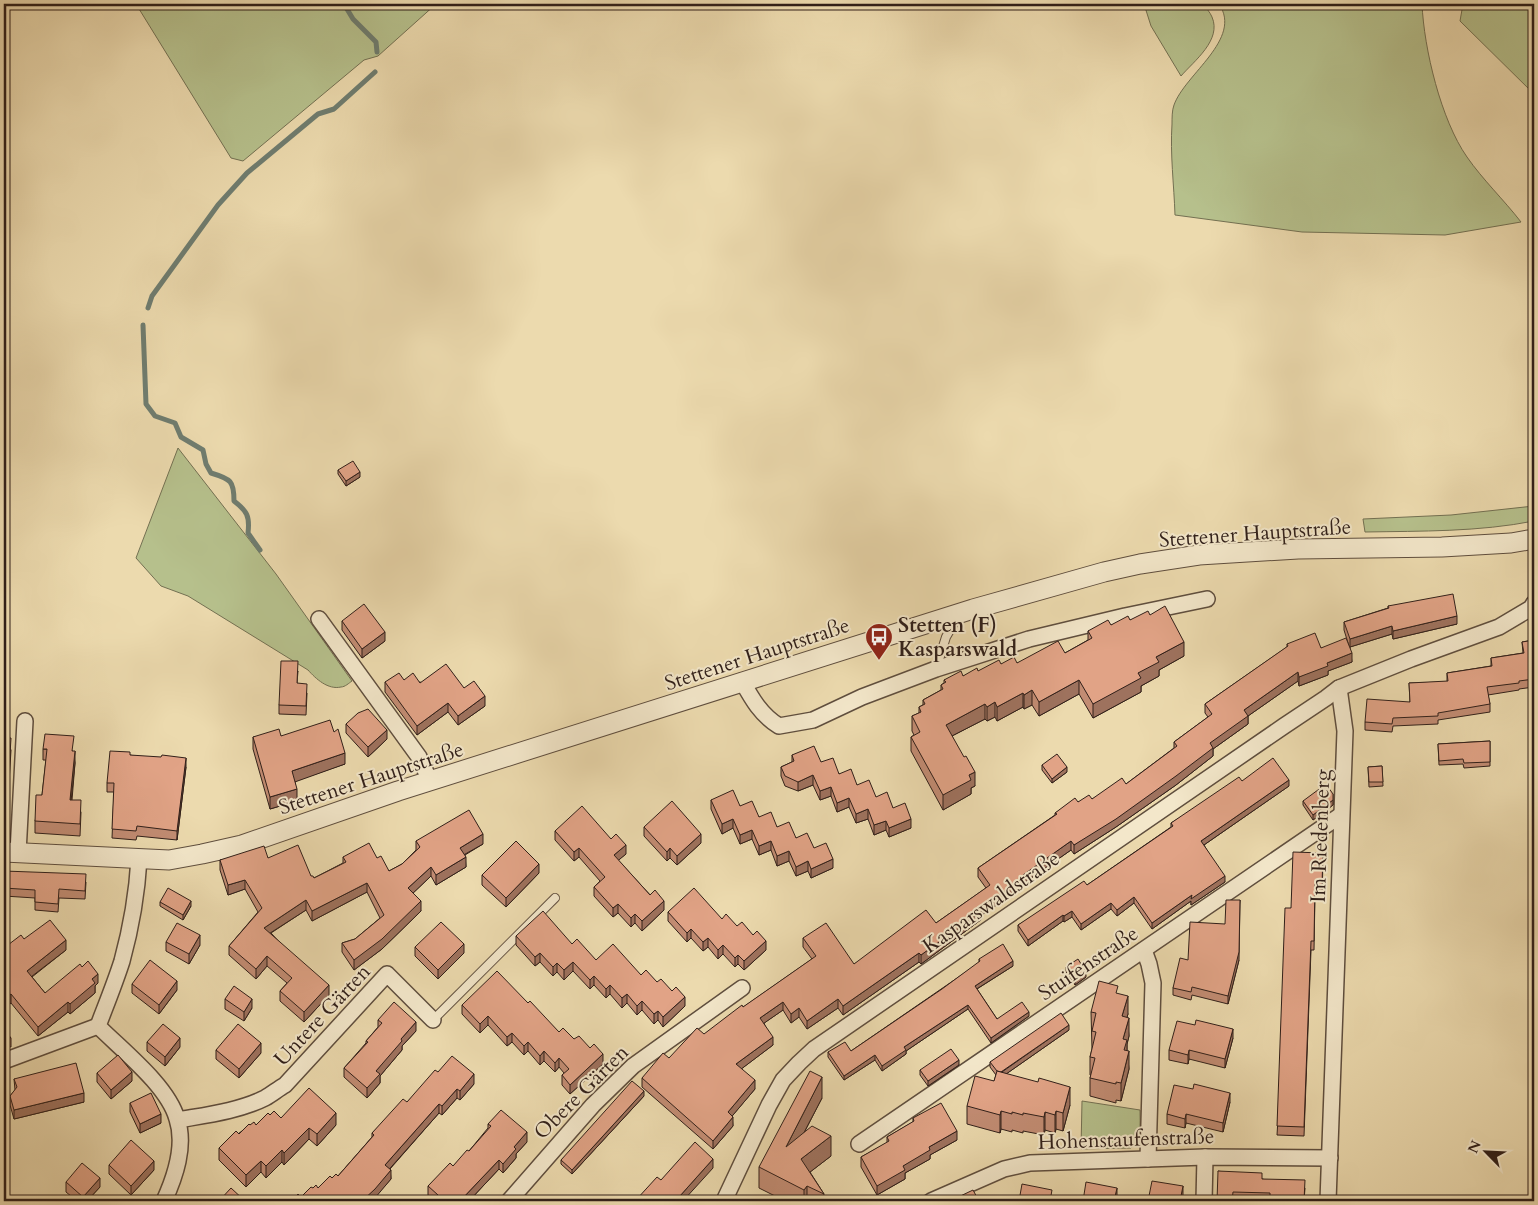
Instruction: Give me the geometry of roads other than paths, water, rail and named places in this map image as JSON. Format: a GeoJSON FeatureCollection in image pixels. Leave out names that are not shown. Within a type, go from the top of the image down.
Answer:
{"type":"FeatureCollection","features":[{"type":"Feature","properties":{"kind":"street","name":"Stettener Hauptstraße"},"geometry":{"type":"LineString","coordinates":[[11,853],[169,860],[242,845],[430,781],[962,613],[1104,572],[1140,564],[1199,555],[1298,548],[1442,547],[1511,543],[1534,539]]}},
{"type":"Feature","properties":{"kind":"street"},"geometry":{"type":"LineString","coordinates":[[742,682],[761,712],[779,726],[813,720],[862,697],[936,669],[1029,639],[1124,616],[1207,599]]}},
{"type":"Feature","properties":{"kind":"street"},"geometry":{"type":"LineString","coordinates":[[1339,688],[1411,659],[1499,628],[1531,608],[1534,604]]}},
{"type":"Feature","properties":{"kind":"street"},"geometry":{"type":"LineString","coordinates":[[319,620],[419,757],[430,781]]}},
{"type":"Feature","properties":{"kind":"street","name":"Im Riedenberg"},"geometry":{"type":"LineString","coordinates":[[1328,1201],[1345,731],[1339,688]]}},
{"type":"Feature","properties":{"kind":"street","name":"Kasparswaldstraße"},"geometry":{"type":"LineString","coordinates":[[724,1201],[769,1105],[783,1080],[814,1049],[1339,688]]}},
{"type":"Feature","properties":{"kind":"street"},"geometry":{"type":"LineString","coordinates":[[11,853],[25,722]]}},
{"type":"Feature","properties":{"kind":"street","name":"Stuifenstraße"},"geometry":{"type":"LineString","coordinates":[[859,1144],[1341,815]]}},
{"type":"Feature","properties":{"kind":"street"},"geometry":{"type":"LineString","coordinates":[[4,1061],[98,1026],[122,962],[132,915],[139,859]]}},
{"type":"Feature","properties":{"kind":"street"},"geometry":{"type":"LineString","coordinates":[[1144,950],[1153,983],[1148,1159]]}},
{"type":"Feature","properties":{"kind":"street","name":"Untere Gärten"},"geometry":{"type":"LineString","coordinates":[[178,1120],[204,1116],[247,1105],[265,1098],[285,1085],[387,974],[433,1020]]}},
{"type":"Feature","properties":{"kind":"street","name":"Obere Gärten"},"geometry":{"type":"LineString","coordinates":[[509,1201],[593,1105],[633,1066],[742,988]]}},
{"type":"Feature","properties":{"kind":"street"},"geometry":{"type":"LineString","coordinates":[[98,1026],[157,1085],[171,1103],[178,1120],[180,1136],[177,1167],[164,1201]]}},
{"type":"Feature","properties":{"kind":"street"},"geometry":{"type":"LineString","coordinates":[[1204,1201],[1205,1158]]}},
{"type":"Feature","properties":{"kind":"street","name":"Hohenstaufenstraße"},"geometry":{"type":"LineString","coordinates":[[931,1201],[1014,1165],[1030,1163],[1205,1158],[1330,1158]]}},
{"type":"Feature","properties":{"kind":"lane"},"geometry":{"type":"LineString","coordinates":[[936,669],[946,637],[953,623],[962,613]]}},
{"type":"Feature","properties":{"kind":"lane","name":"Untere Gärten"},"geometry":{"type":"LineString","coordinates":[[433,1020],[555,898]]}},
{"type":"Feature","properties":{"kind":"waterway"},"geometry":{"type":"LineString","coordinates":[[344,4],[353,19],[376,42],[377,52]]}},
{"type":"Feature","properties":{"kind":"waterway"},"geometry":{"type":"LineString","coordinates":[[148,308],[152,296],[218,205],[247,173],[318,114],[334,109],[375,72]]}},
{"type":"Feature","properties":{"kind":"waterway"},"geometry":{"type":"LineString","coordinates":[[143,325],[146,404],[155,416],[175,423],[181,437],[203,450],[206,464],[211,473],[223,477],[230,482],[234,501],[247,514],[248,533],[260,550]]}},
{"type":"Feature","properties":{"kind":"place","name":"Stetten (F) Kasparswald"},"geometry":{"type":"Point","coordinates":[879,661]}}]}
